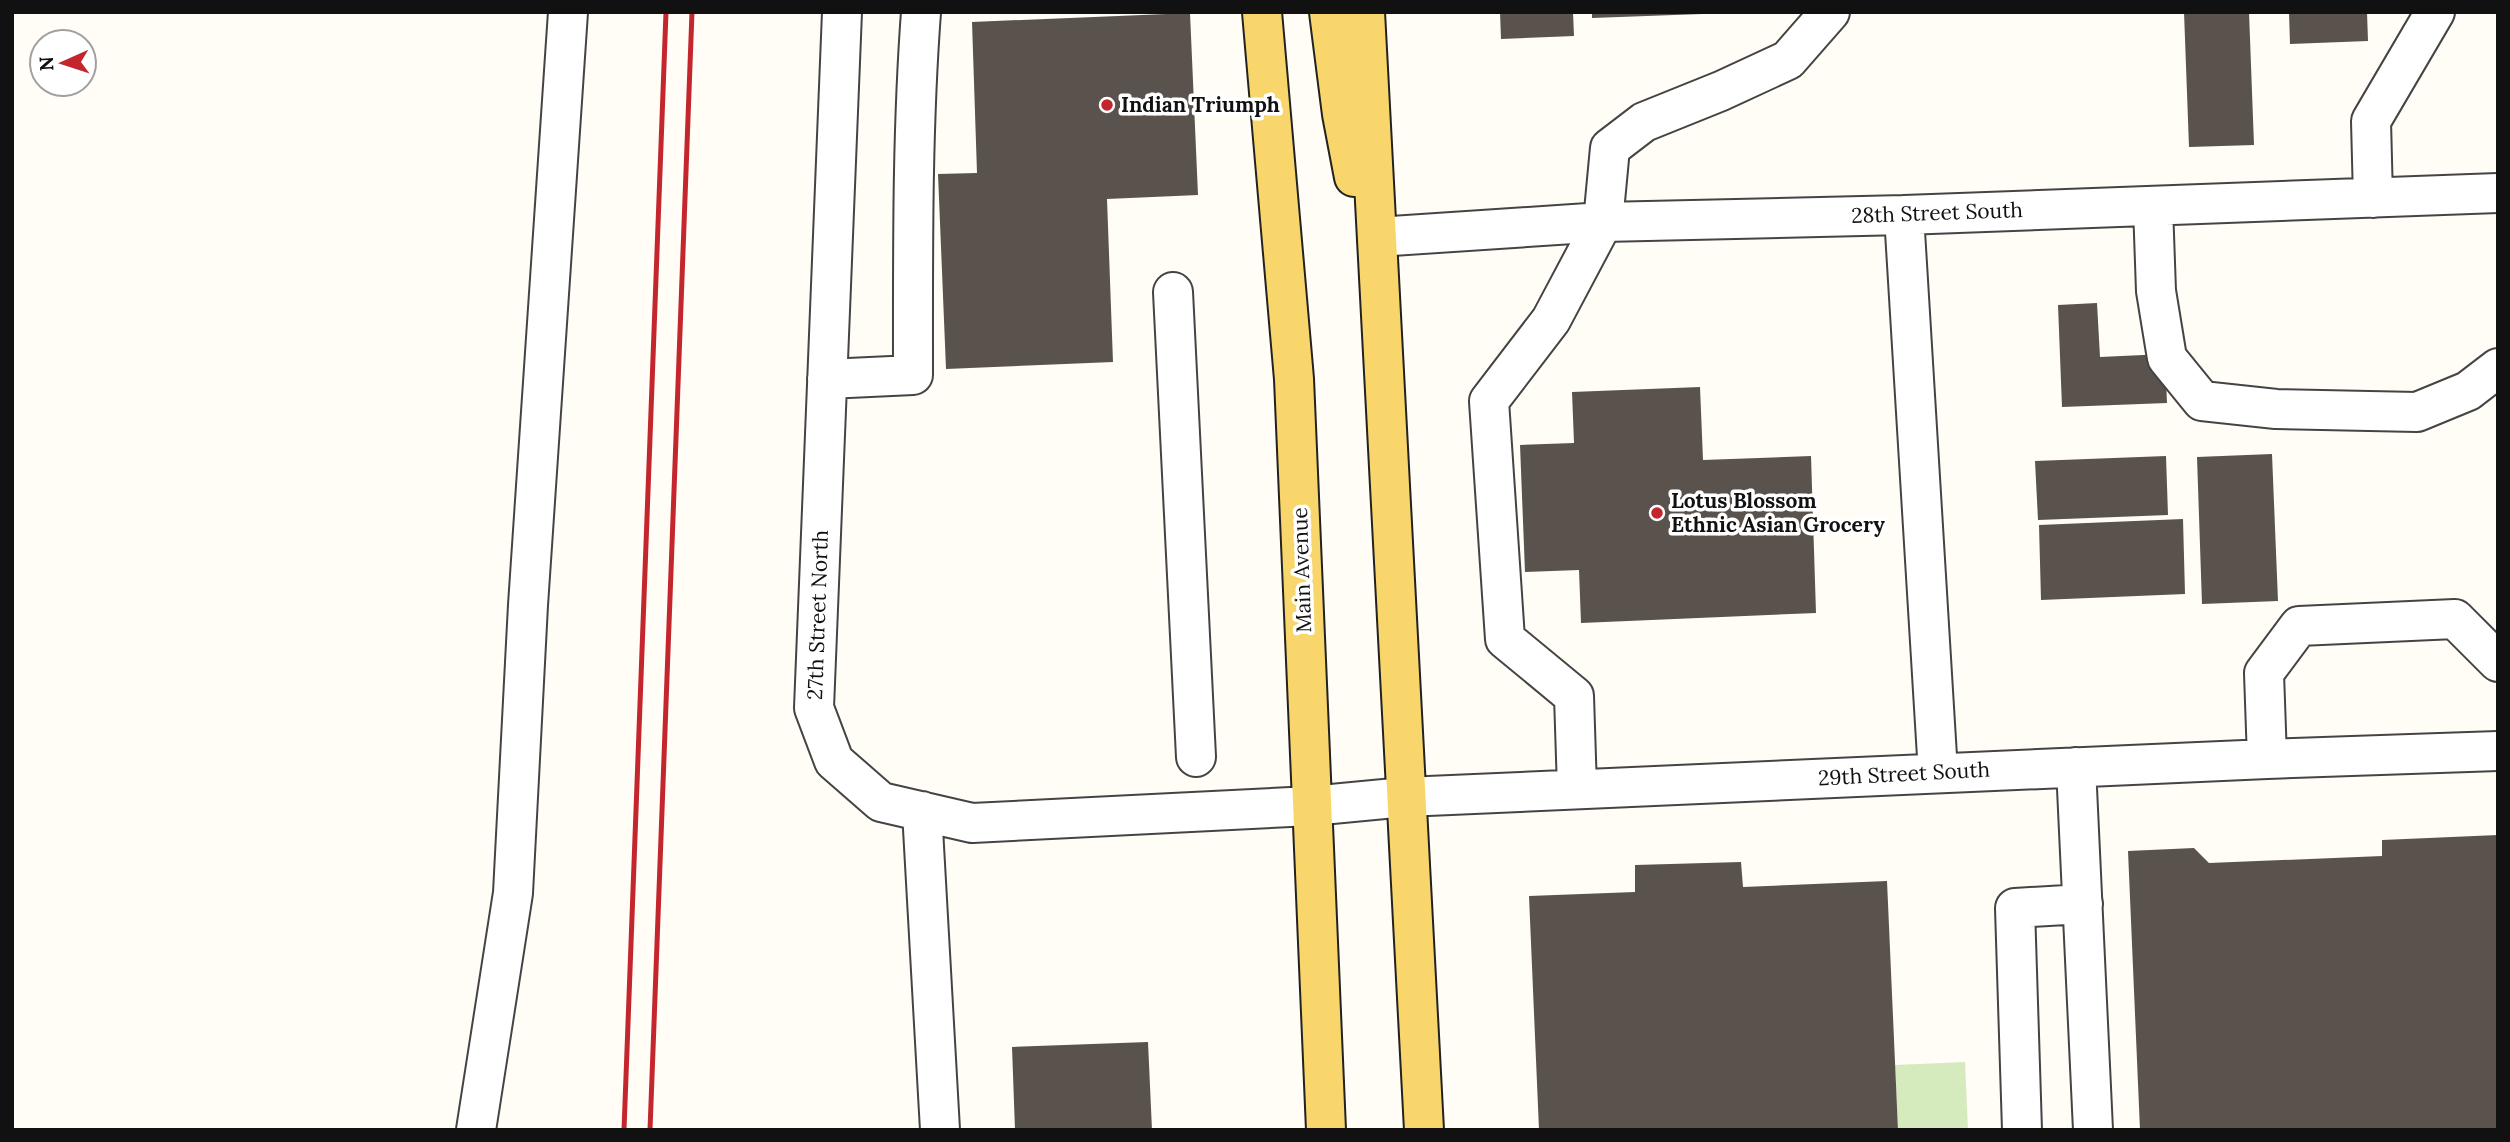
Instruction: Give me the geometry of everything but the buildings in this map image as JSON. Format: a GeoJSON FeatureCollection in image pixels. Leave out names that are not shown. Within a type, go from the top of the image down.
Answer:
{"type":"FeatureCollection","features":[{"type":"Feature","properties":{"kind":"main road","name":"Main Avenue"},"geometry":{"type":"LineString","coordinates":[[1262,12],[1294,379],[1326,1130]]}},
{"type":"Feature","properties":{"kind":"main road"},"geometry":{"type":"LineString","coordinates":[[1329,12],[1342,114],[1381,324]]}},
{"type":"Feature","properties":{"kind":"main road"},"geometry":{"type":"LineString","coordinates":[[1365,12],[1424,1130]]}},
{"type":"Feature","properties":{"kind":"street"},"geometry":{"type":"LineString","coordinates":[[476,1130],[513,893],[528,605],[568,12]]}},
{"type":"Feature","properties":{"kind":"street","name":"27th Street North"},"geometry":{"type":"LineString","coordinates":[[842,12],[814,708],[834,761],[881,802],[972,823],[1311,806]]}},
{"type":"Feature","properties":{"kind":"street"},"geometry":{"type":"LineString","coordinates":[[827,379],[913,375],[916,87],[921,12]]}},
{"type":"Feature","properties":{"kind":"street"},"geometry":{"type":"LineString","coordinates":[[1577,789],[1574,696],[1505,639],[1489,401],[1551,320],[1603,222],[1610,148],[1644,122],[1788,60],[1830,12]]}},
{"type":"Feature","properties":{"kind":"street"},"geometry":{"type":"LineString","coordinates":[[2373,198],[2371,121],[2435,12]]}},
{"type":"Feature","properties":{"kind":"street","name":"28th Street South"},"geometry":{"type":"LineString","coordinates":[[1377,237],[1603,222],[1904,215],[2498,193]]}},
{"type":"Feature","properties":{"kind":"street"},"geometry":{"type":"LineString","coordinates":[[2153,206],[2156,291],[2167,358],[2202,401],[2276,409],[2417,412],[2468,391],[2498,369]]}},
{"type":"Feature","properties":{"kind":"street"},"geometry":{"type":"LineString","coordinates":[[1904,215],[1938,773]]}},
{"type":"Feature","properties":{"kind":"street"},"geometry":{"type":"LineString","coordinates":[[1173,292],[1196,757]]}},
{"type":"Feature","properties":{"kind":"street"},"geometry":{"type":"LineString","coordinates":[[2267,758],[2264,673],[2299,626],[2455,619],[2498,662]]}},
{"type":"Feature","properties":{"kind":"street","name":"29th Street South"},"geometry":{"type":"LineString","coordinates":[[1311,806],[1405,796],[2267,758],[2498,751]]}},
{"type":"Feature","properties":{"kind":"street"},"geometry":{"type":"LineString","coordinates":[[2076,767],[2093,1130]]}},
{"type":"Feature","properties":{"kind":"street"},"geometry":{"type":"LineString","coordinates":[[922,811],[940,1130]]}},
{"type":"Feature","properties":{"kind":"street"},"geometry":{"type":"LineString","coordinates":[[2021,1130],[2015,908],[2083,904]]}},
{"type":"Feature","properties":{"kind":"green space"},"geometry":{"type":"Polygon","coordinates":[[[1965,1062],[1968,1130],[1898,1130],[1895,1065],[1965,1062]]]}},
{"type":"Feature","properties":{"kind":"railway"},"geometry":{"type":"LineString","coordinates":[[624,1130],[666,12]]}},
{"type":"Feature","properties":{"kind":"railway"},"geometry":{"type":"LineString","coordinates":[[650,1130],[692,12]]}},
{"type":"Feature","properties":{"kind":"place","name":"Indian Triumph"},"geometry":{"type":"Point","coordinates":[1107,105]}},
{"type":"Feature","properties":{"kind":"place","name":"Lotus Blossom Ethnic Asian Grocery"},"geometry":{"type":"Point","coordinates":[1657,513]}}]}
